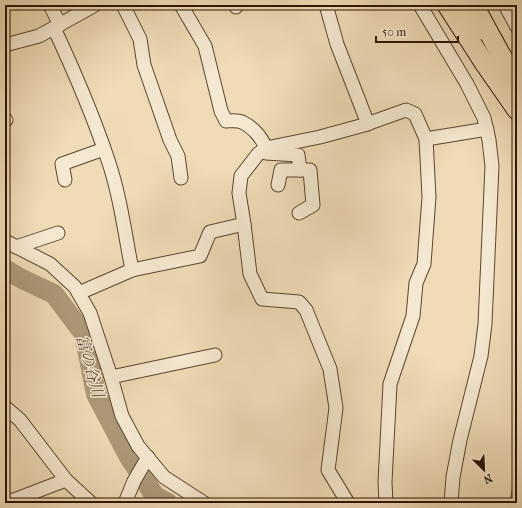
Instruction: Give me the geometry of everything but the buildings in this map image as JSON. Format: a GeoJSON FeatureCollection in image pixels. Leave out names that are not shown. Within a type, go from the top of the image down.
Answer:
{"type":"FeatureCollection","features":[{"type":"Feature","properties":{"kind":"highway"},"geometry":{"type":"LineString","coordinates":[[446,5],[517,110]]}},
{"type":"Feature","properties":{"kind":"highway"},"geometry":{"type":"LineString","coordinates":[[463,5],[517,102]]}},
{"type":"Feature","properties":{"kind":"highway"},"geometry":{"type":"LineString","coordinates":[[473,5],[517,81]]}},
{"type":"Feature","properties":{"kind":"highway"},"geometry":{"type":"LineString","coordinates":[[483,5],[517,68]]}},
{"type":"Feature","properties":{"kind":"street"},"geometry":{"type":"LineString","coordinates":[[50,5],[57,27],[109,161],[120,205],[132,270]]}},
{"type":"Feature","properties":{"kind":"street"},"geometry":{"type":"LineString","coordinates":[[5,45],[39,36],[95,5]]}},
{"type":"Feature","properties":{"kind":"street"},"geometry":{"type":"LineString","coordinates":[[123,5],[140,39],[144,65],[170,140],[178,156],[181,178]]}},
{"type":"Feature","properties":{"kind":"street"},"geometry":{"type":"LineString","coordinates":[[181,5],[205,46],[221,111],[226,121],[240,122],[254,130],[266,148],[266,154],[298,155],[300,170]]}},
{"type":"Feature","properties":{"kind":"street"},"geometry":{"type":"LineString","coordinates":[[326,5],[337,44],[368,124]]}},
{"type":"Feature","properties":{"kind":"street"},"geometry":{"type":"LineString","coordinates":[[420,5],[467,84],[484,118],[489,140],[492,166],[485,324],[480,356],[460,440],[453,477],[451,503]]}},
{"type":"Feature","properties":{"kind":"street"},"geometry":{"type":"LineString","coordinates":[[505,5],[517,27]]}},
{"type":"Feature","properties":{"kind":"street"},"geometry":{"type":"LineString","coordinates":[[348,503],[328,470],[336,408],[330,369],[306,310],[299,302],[262,300],[250,274],[239,193],[241,176],[258,154],[266,148],[320,137],[368,124],[406,110],[415,114],[426,139],[429,197],[424,264],[416,283],[413,316],[390,384],[385,482],[386,503]]}},
{"type":"Feature","properties":{"kind":"street"},"geometry":{"type":"LineString","coordinates":[[426,139],[486,129]]}},
{"type":"Feature","properties":{"kind":"street"},"geometry":{"type":"LineString","coordinates":[[65,180],[62,164],[104,149]]}},
{"type":"Feature","properties":{"kind":"street"},"geometry":{"type":"LineString","coordinates":[[278,185],[281,170],[310,170],[313,206],[299,212]]}},
{"type":"Feature","properties":{"kind":"street"},"geometry":{"type":"LineString","coordinates":[[78,293],[132,270],[200,256],[210,232],[244,224]]}},
{"type":"Feature","properties":{"kind":"street"},"geometry":{"type":"LineString","coordinates":[[11,244],[58,233]]}},
{"type":"Feature","properties":{"kind":"street"},"geometry":{"type":"LineString","coordinates":[[11,244],[50,264],[75,287],[90,313],[112,377],[122,416],[138,446],[164,477],[204,503]]}},
{"type":"Feature","properties":{"kind":"street"},"geometry":{"type":"LineString","coordinates":[[112,377],[215,355]]}},
{"type":"Feature","properties":{"kind":"street"},"geometry":{"type":"LineString","coordinates":[[5,407],[20,420],[66,480],[91,503]]}},
{"type":"Feature","properties":{"kind":"street"},"geometry":{"type":"LineString","coordinates":[[125,503],[134,481],[147,458]]}},
{"type":"Feature","properties":{"kind":"street"},"geometry":{"type":"LineString","coordinates":[[6,503],[66,480]]}},
{"type":"Feature","properties":{"kind":"shaded area"},"geometry":{"type":"Polygon","coordinates":[[[517,462],[517,503],[509,503],[510,502],[517,462]]]}},
{"type":"Feature","properties":{"kind":"waterway","name":"富の谷川"},"geometry":{"type":"LineString","coordinates":[[5,269],[54,294],[84,334],[96,394],[129,457],[155,496],[168,503]]}}]}
